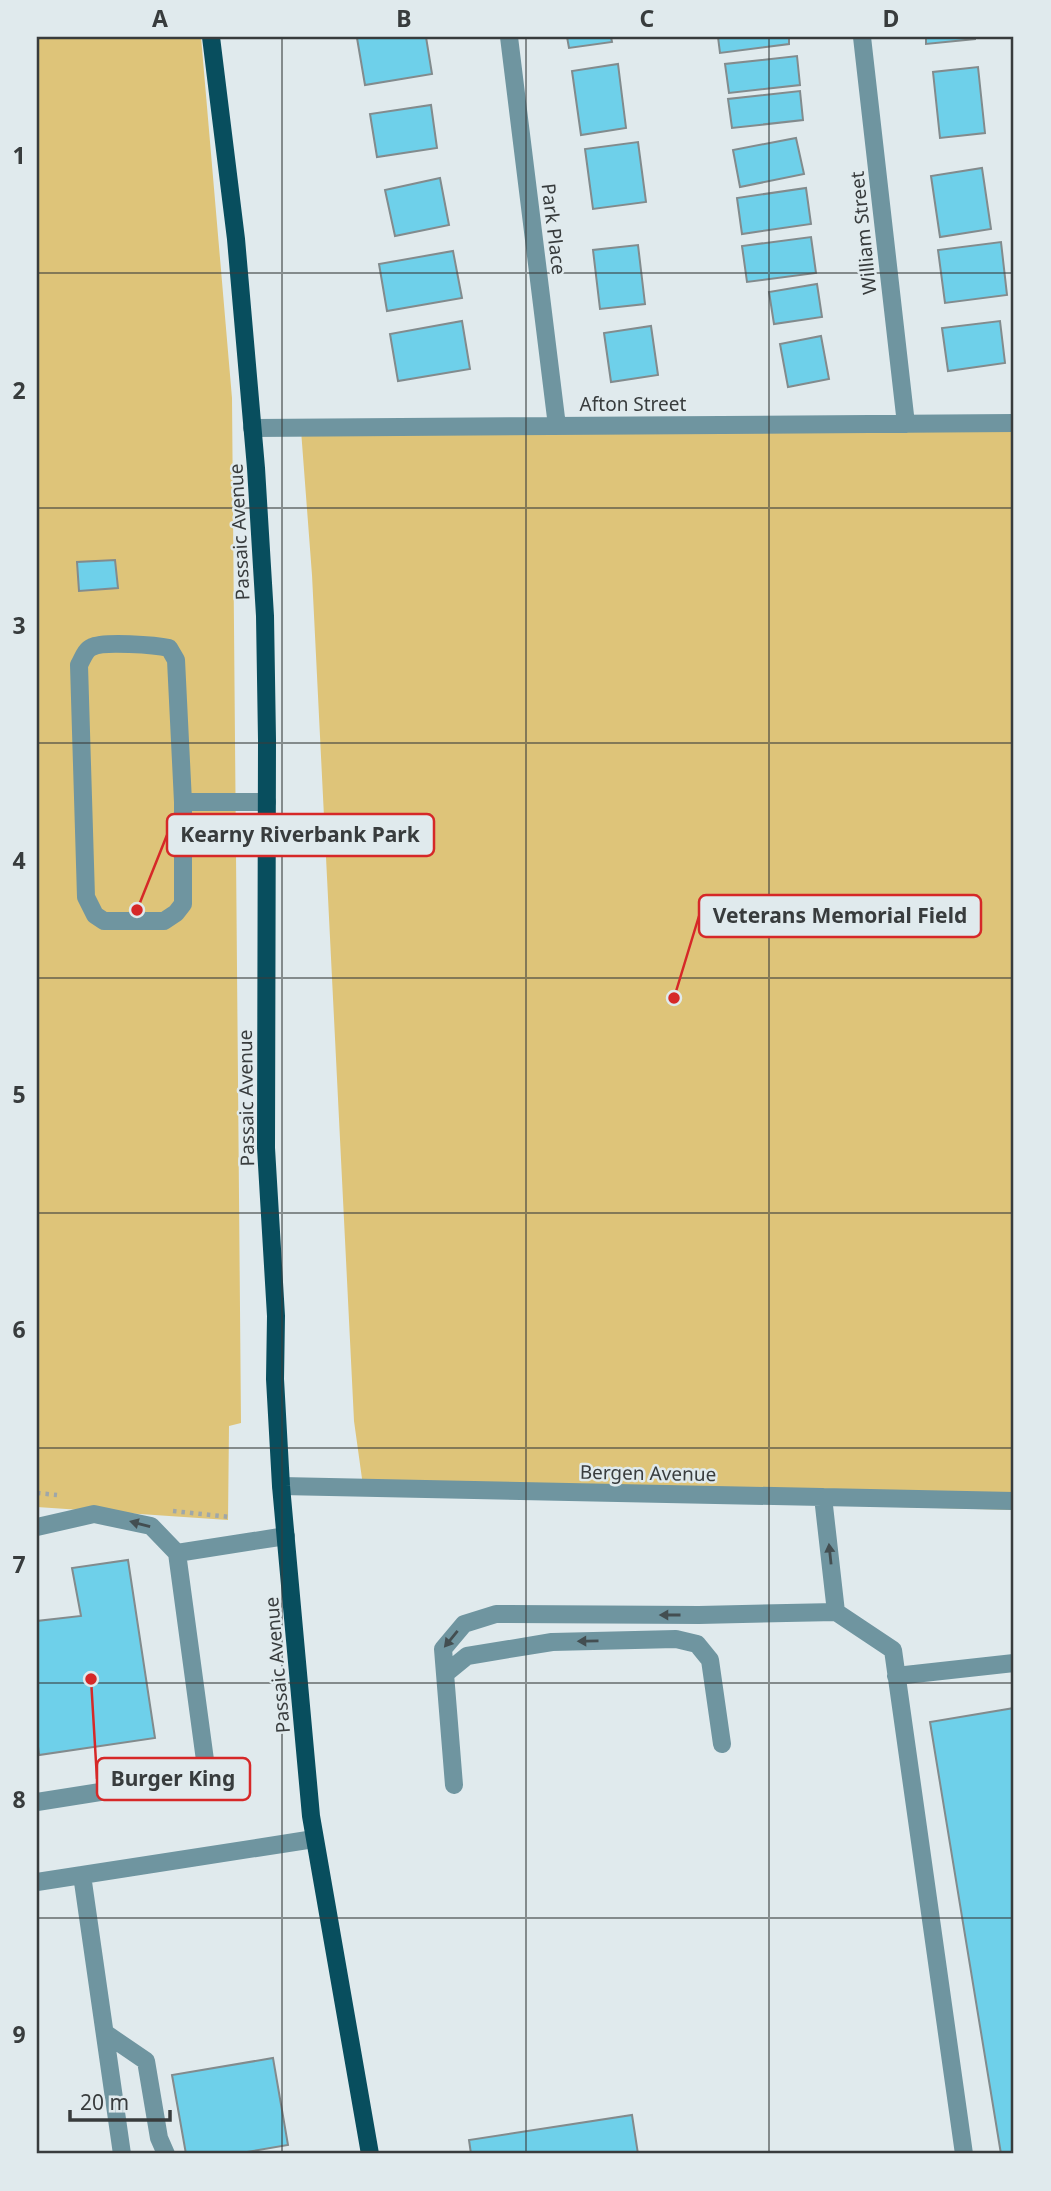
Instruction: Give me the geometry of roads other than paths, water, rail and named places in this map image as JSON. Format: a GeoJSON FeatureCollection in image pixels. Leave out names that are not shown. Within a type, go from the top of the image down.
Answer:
{"type":"FeatureCollection","features":[{"type":"Feature","properties":{"kind":"main road","name":"Passaic Avenue"},"geometry":{"type":"LineString","coordinates":[[211,37],[236,239],[265,616],[266,1148],[276,1316],[275,1379],[281,1486],[314,1839],[370,2154]]}},
{"type":"Feature","properties":{"kind":"street","name":"Park Place"},"geometry":{"type":"LineString","coordinates":[[509,37],[557,426]]}},
{"type":"Feature","properties":{"kind":"street","name":"William Street"},"geometry":{"type":"LineString","coordinates":[[862,37],[906,424]]}},
{"type":"Feature","properties":{"kind":"street","name":"Afton Street"},"geometry":{"type":"LineString","coordinates":[[252,428],[1014,423]]}},
{"type":"Feature","properties":{"kind":"street"},"geometry":{"type":"LineString","coordinates":[[94,645],[154,645],[169,648],[176,660],[183,802],[183,904],[176,913],[164,921],[104,921],[95,915],[86,897],[79,665],[86,652],[94,645]]}},
{"type":"Feature","properties":{"kind":"street"},"geometry":{"type":"LineString","coordinates":[[183,802],[267,802]]}},
{"type":"Feature","properties":{"kind":"street","name":"Bergen Avenue"},"geometry":{"type":"LineString","coordinates":[[281,1486],[1014,1501]]}},
{"type":"Feature","properties":{"kind":"street"},"geometry":{"type":"LineString","coordinates":[[823,1497],[836,1612]]}},
{"type":"Feature","properties":{"kind":"street"},"geometry":{"type":"LineString","coordinates":[[37,1527],[94,1514],[150,1526],[177,1553],[207,1775],[37,1802]]}},
{"type":"Feature","properties":{"kind":"street"},"geometry":{"type":"LineString","coordinates":[[177,1553],[286,1536]]}},
{"type":"Feature","properties":{"kind":"street"},"geometry":{"type":"LineString","coordinates":[[453,1785],[443,1649],[464,1624],[496,1614],[836,1612],[893,1650],[964,2154]]}},
{"type":"Feature","properties":{"kind":"street"},"geometry":{"type":"LineString","coordinates":[[445,1674],[467,1656],[552,1642],[676,1639],[697,1644],[710,1660],[722,1744]]}},
{"type":"Feature","properties":{"kind":"street"},"geometry":{"type":"LineString","coordinates":[[896,1676],[1014,1663]]}},
{"type":"Feature","properties":{"kind":"street"},"geometry":{"type":"LineString","coordinates":[[37,1882],[314,1839]]}},
{"type":"Feature","properties":{"kind":"street"},"geometry":{"type":"LineString","coordinates":[[82,1875],[122,2154]]}},
{"type":"Feature","properties":{"kind":"street"},"geometry":{"type":"LineString","coordinates":[[105,2033],[146,2061],[159,2138],[166,2154]]}},
{"type":"Feature","properties":{"kind":"place","name":"Kearny Riverbank Park"},"geometry":{"type":"Point","coordinates":[137,910]}},
{"type":"Feature","properties":{"kind":"place","name":"Veterans Memorial Field"},"geometry":{"type":"Point","coordinates":[674,998]}},
{"type":"Feature","properties":{"kind":"place","name":"Burger King"},"geometry":{"type":"Point","coordinates":[91,1679]}}]}
